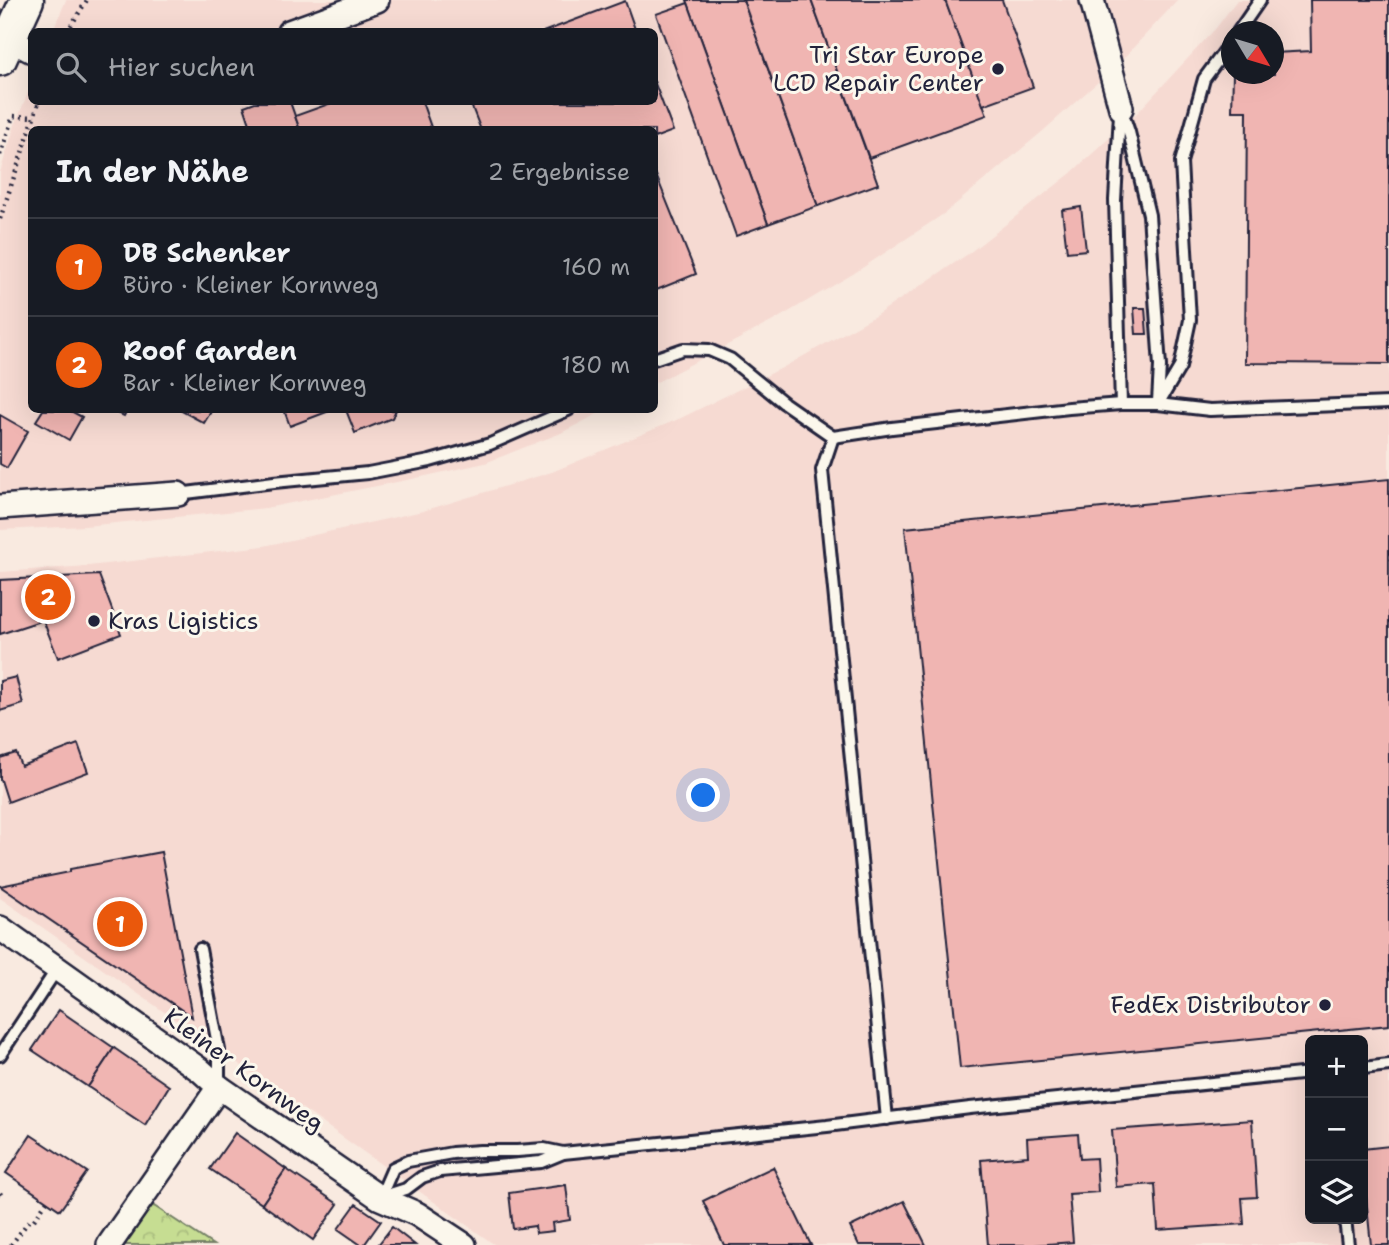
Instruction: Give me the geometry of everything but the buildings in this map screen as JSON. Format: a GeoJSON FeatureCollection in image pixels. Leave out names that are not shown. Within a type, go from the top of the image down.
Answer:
{"type":"FeatureCollection","features":[{"type":"Feature","properties":{"kind":"main road"},"geometry":{"type":"LineString","coordinates":[[10,45],[27,0]]}},
{"type":"Feature","properties":{"kind":"street"},"geometry":{"type":"LineString","coordinates":[[300,28],[377,0]]}},
{"type":"Feature","properties":{"kind":"street"},"geometry":{"type":"LineString","coordinates":[[1092,0],[1121,108]]}},
{"type":"Feature","properties":{"kind":"street"},"geometry":{"type":"LineString","coordinates":[[0,507],[178,495]]}},
{"type":"Feature","properties":{"kind":"street","name":"Kleiner Kornweg"},"geometry":{"type":"LineString","coordinates":[[0,928],[200,1070],[219,1087],[380,1198],[417,1214],[464,1245]]}},
{"type":"Feature","properties":{"kind":"street"},"geometry":{"type":"LineString","coordinates":[[109,1245],[219,1087]]}},
{"type":"Feature","properties":{"kind":"lane"},"geometry":{"type":"LineString","coordinates":[[1246,21],[1260,0]]}},
{"type":"Feature","properties":{"kind":"lane"},"geometry":{"type":"LineString","coordinates":[[1158,404],[1180,367],[1190,320],[1181,162],[1204,79],[1221,55]]}},
{"type":"Feature","properties":{"kind":"lane"},"geometry":{"type":"LineString","coordinates":[[1121,108],[1115,200],[1121,404]]}},
{"type":"Feature","properties":{"kind":"lane"},"geometry":{"type":"LineString","coordinates":[[1121,108],[1149,215],[1160,366],[1158,404]]}},
{"type":"Feature","properties":{"kind":"lane"},"geometry":{"type":"LineString","coordinates":[[658,358],[683,349],[709,350],[730,359],[784,403],[833,437],[936,422],[1121,404],[1158,404],[1210,410],[1389,403]]}},
{"type":"Feature","properties":{"kind":"lane"},"geometry":{"type":"LineString","coordinates":[[178,495],[368,473],[430,461],[490,444],[561,413]]}},
{"type":"Feature","properties":{"kind":"lane"},"geometry":{"type":"LineString","coordinates":[[833,437],[822,470],[887,1119]]}},
{"type":"Feature","properties":{"kind":"lane"},"geometry":{"type":"LineString","coordinates":[[200,949],[219,1050],[219,1087]]}},
{"type":"Feature","properties":{"kind":"lane"},"geometry":{"type":"LineString","coordinates":[[0,1055],[57,969]]}},
{"type":"Feature","properties":{"kind":"lane"},"geometry":{"type":"LineString","coordinates":[[1368,1067],[1389,1065]]}},
{"type":"Feature","properties":{"kind":"lane"},"geometry":{"type":"LineString","coordinates":[[380,1198],[406,1189],[422,1177],[440,1171],[541,1162],[564,1153],[1305,1074]]}},
{"type":"Feature","properties":{"kind":"lane"},"geometry":{"type":"LineString","coordinates":[[380,1198],[393,1168],[408,1161],[480,1151],[544,1149],[564,1153]]}},
{"type":"Feature","properties":{"kind":"lane"},"geometry":{"type":"LineString","coordinates":[[1346,1224],[1348,1245]]}},
{"type":"Feature","properties":{"kind":"path"},"geometry":{"type":"LineString","coordinates":[[69,28],[87,0]]}},
{"type":"Feature","properties":{"kind":"path"},"geometry":{"type":"LineString","coordinates":[[32,126],[39,105]]}},
{"type":"Feature","properties":{"kind":"path"},"geometry":{"type":"LineString","coordinates":[[0,155],[13,116],[35,117]]}},
{"type":"Feature","properties":{"kind":"path"},"geometry":{"type":"LineString","coordinates":[[0,219],[28,137]]}},
{"type":"Feature","properties":{"kind":"path"},"geometry":{"type":"LineString","coordinates":[[11,1245],[47,1201]]}},
{"type":"Feature","properties":{"kind":"shaded area"},"geometry":{"type":"Polygon","coordinates":[[[66,0],[1178,0],[1116,66],[945,213],[853,274],[773,321],[658,381],[658,126],[28,126],[28,413],[599,413],[561,433],[485,463],[266,508],[85,526],[0,530],[0,172],[28,92],[28,105],[658,105],[658,28],[54,28],[66,0]]]}},
{"type":"Feature","properties":{"kind":"shaded area"},"geometry":{"type":"Polygon","coordinates":[[[1237,0],[1389,0],[1389,1245],[495,1245],[0,898],[0,572],[88,566],[264,546],[423,511],[552,472],[681,418],[782,368],[875,316],[968,254],[1070,174],[1139,111],[1221,21],[1221,84],[1284,84],[1284,21],[1221,21],[1237,0]]]}},
{"type":"Feature","properties":{"kind":"green space"},"geometry":{"type":"Polygon","coordinates":[[[151,1204],[213,1245],[123,1245],[151,1204]]]}},
{"type":"Feature","properties":{"kind":"place","name":"Tri Star Europe LCD Repair Center"},"geometry":{"type":"Point","coordinates":[998,69]}},
{"type":"Feature","properties":{"kind":"place","name":"Roof Garden"},"geometry":{"type":"Point","coordinates":[48,597]}},
{"type":"Feature","properties":{"kind":"place","name":"Kras Ligistics"},"geometry":{"type":"Point","coordinates":[94,621]}},
{"type":"Feature","properties":{"kind":"place","name":"DB Schenker"},"geometry":{"type":"Point","coordinates":[120,924]}},
{"type":"Feature","properties":{"kind":"place","name":"FedEx Distributor"},"geometry":{"type":"Point","coordinates":[1325,1005]}}]}
